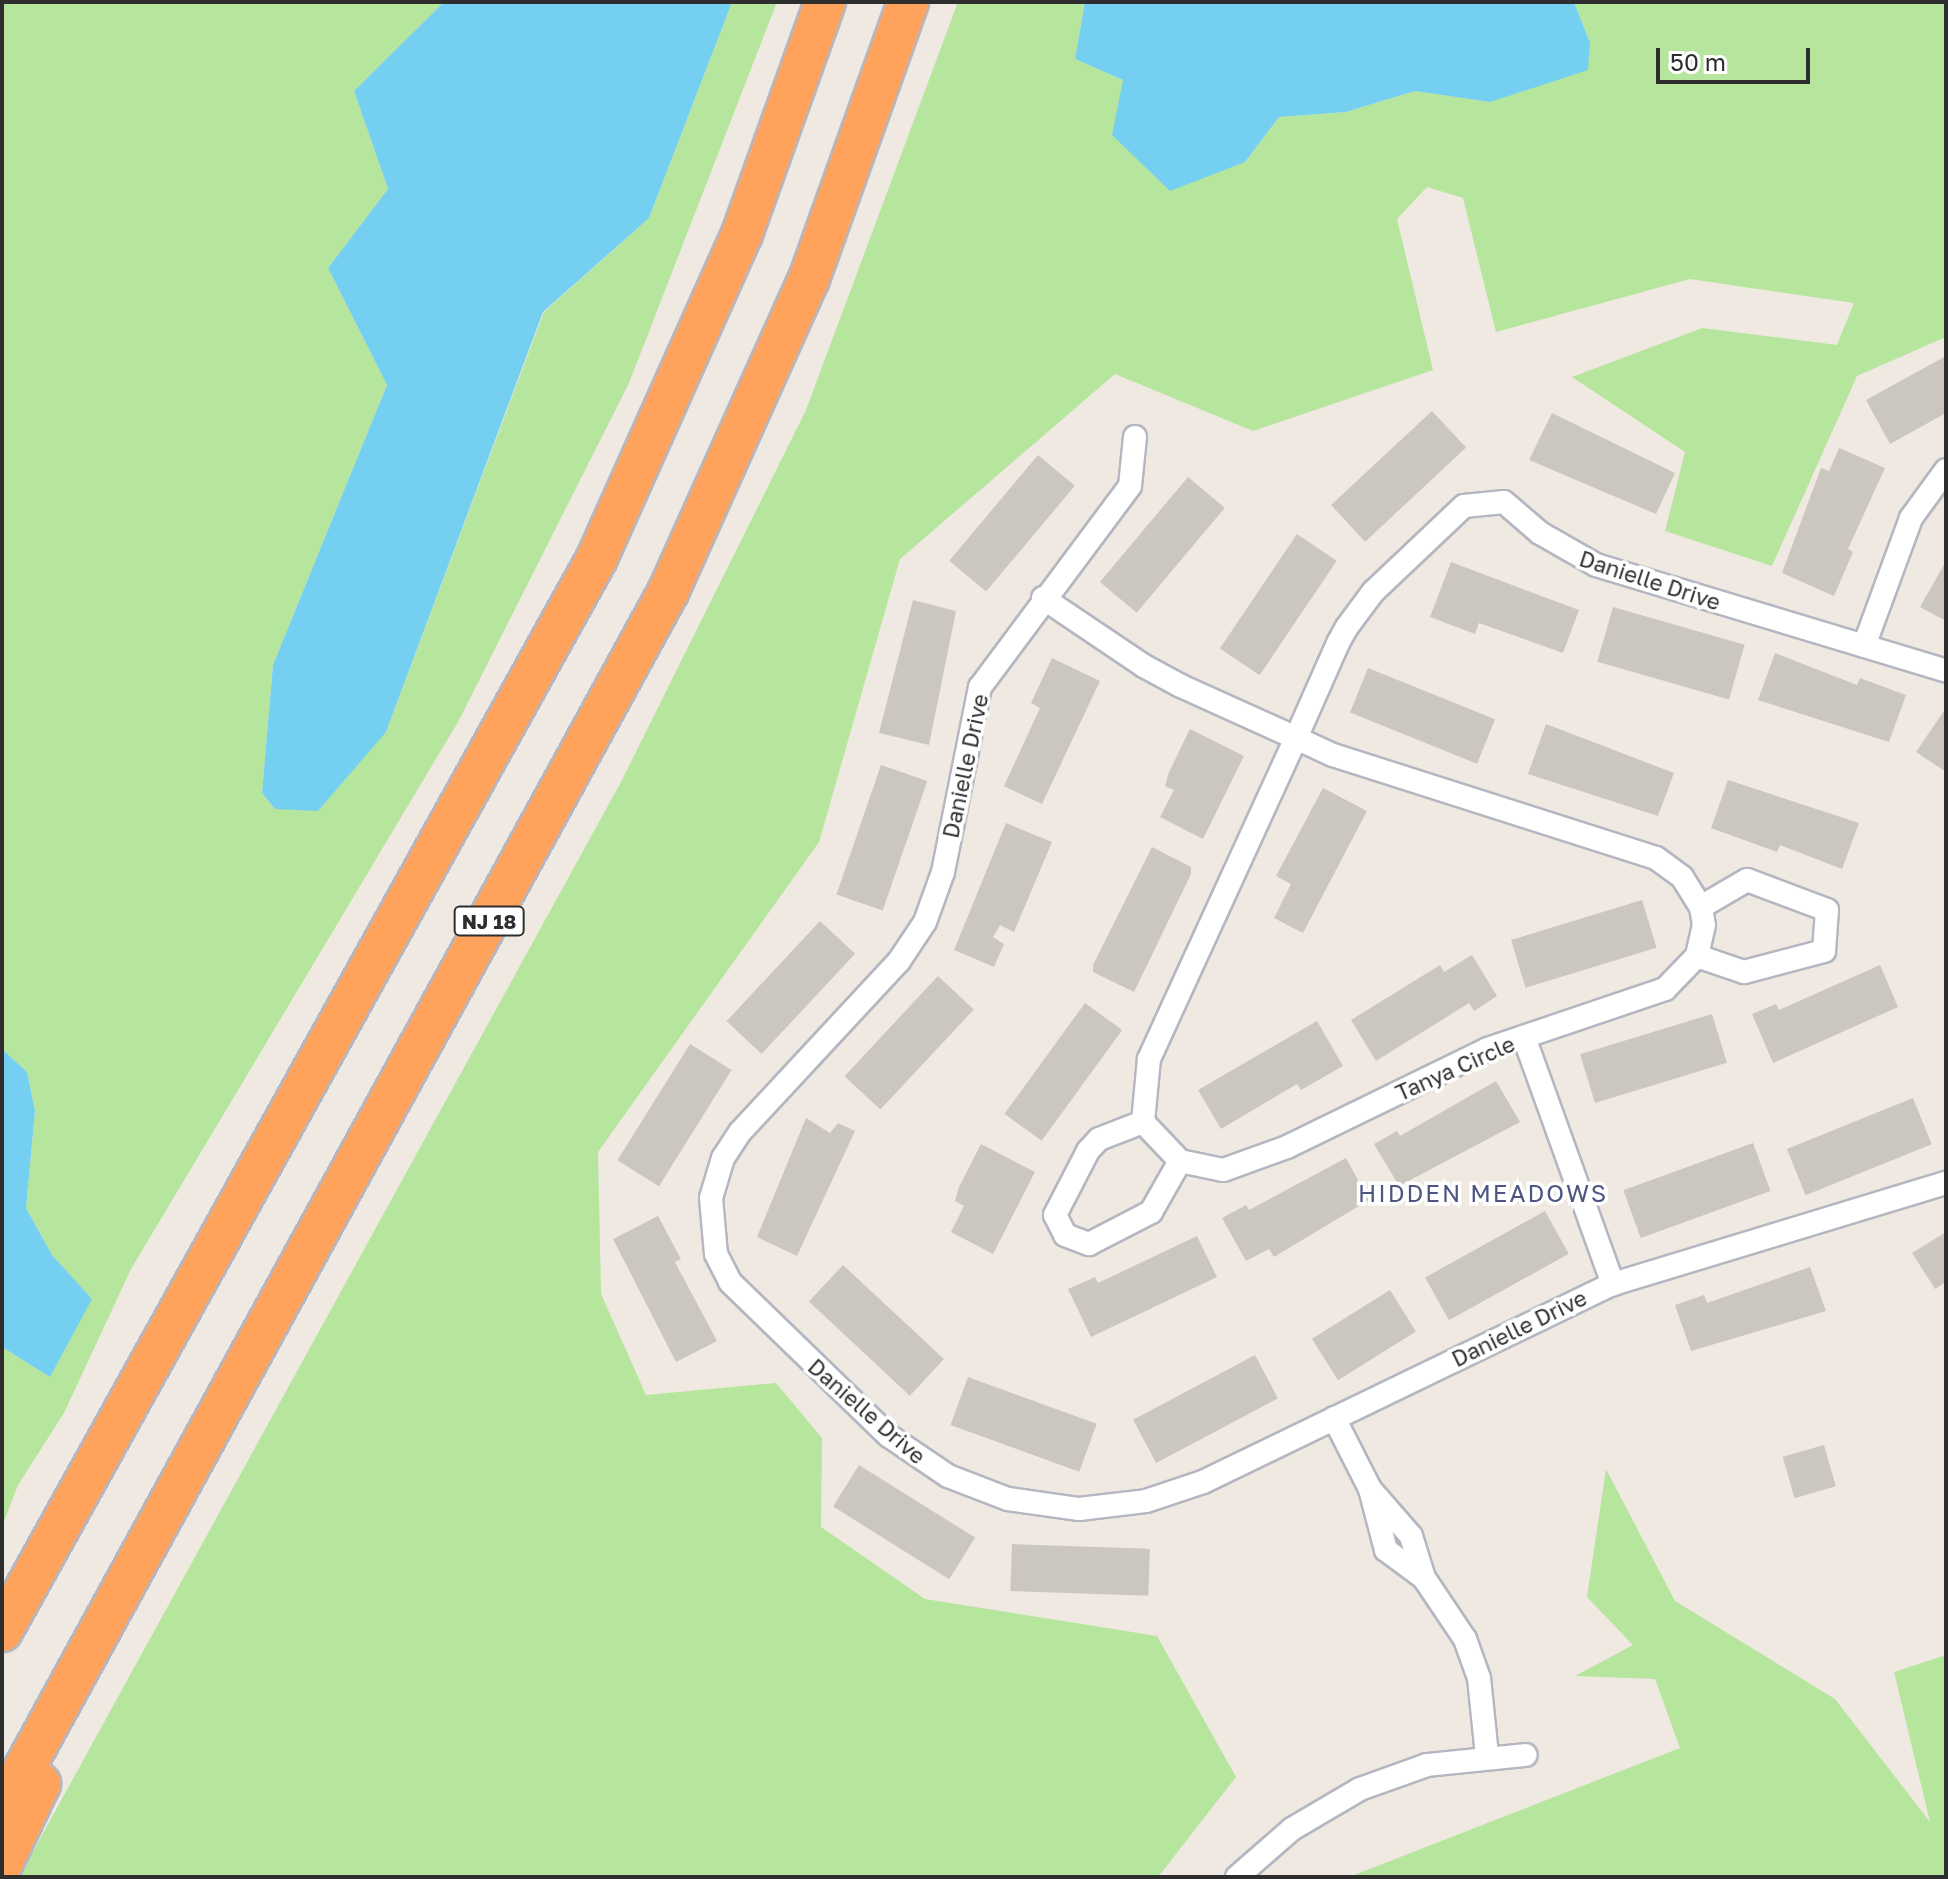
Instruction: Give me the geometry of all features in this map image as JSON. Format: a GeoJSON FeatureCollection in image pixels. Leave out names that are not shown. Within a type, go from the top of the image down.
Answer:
{"type":"FeatureCollection","features":[{"type":"Feature","properties":{"kind":"highway"},"geometry":{"type":"LineString","coordinates":[[2,1631],[597,558],[742,234],[825,2]]}},
{"type":"Feature","properties":{"kind":"highway","name":"NJ 18"},"geometry":{"type":"LineString","coordinates":[[2,1809],[181,1487],[669,590],[809,279],[908,2]]}},
{"type":"Feature","properties":{"kind":"highway"},"geometry":{"type":"LineString","coordinates":[[2,1864],[181,1487]]}},
{"type":"Feature","properties":{"kind":"street","name":"Danielle Drive"},"geometry":{"type":"LineString","coordinates":[[1135,437],[1130,486],[1043,598],[980,687],[943,872],[925,922],[899,961],[730,1146],[711,1198],[716,1254],[747,1304],[889,1436],[948,1476],[1008,1499],[1079,1509],[1146,1501],[1203,1482],[1613,1284],[1946,1183]]}},
{"type":"Feature","properties":{"kind":"street"},"geometry":{"type":"LineString","coordinates":[[1864,646],[1911,518],[1946,470]]}},
{"type":"Feature","properties":{"kind":"street","name":"Danielle Drive"},"geometry":{"type":"LineString","coordinates":[[1296,738],[1338,643],[1373,592],[1476,501],[1504,502],[1540,533],[1596,565],[1946,671]]}},
{"type":"Feature","properties":{"kind":"street"},"geometry":{"type":"LineString","coordinates":[[1043,598],[1144,666],[1296,738],[1397,780],[1656,858],[1682,877],[1701,907],[1704,925],[1697,956],[1744,972],[1824,951],[1827,910],[1747,880],[1701,907]]}},
{"type":"Feature","properties":{"kind":"street"},"geometry":{"type":"LineString","coordinates":[[1143,1122],[1099,1139],[1088,1151],[1055,1215],[1065,1235],[1089,1244],[1151,1212],[1180,1161],[1143,1122],[1149,1059],[1296,738]]}},
{"type":"Feature","properties":{"kind":"street","name":"Tanya Circle"},"geometry":{"type":"LineString","coordinates":[[1180,1161],[1241,1167],[1524,1037],[1665,989],[1697,956]]}},
{"type":"Feature","properties":{"kind":"street"},"geometry":{"type":"LineString","coordinates":[[1524,1037],[1613,1284]]}},
{"type":"Feature","properties":{"kind":"street"},"geometry":{"type":"LineString","coordinates":[[1334,1418],[1370,1489],[1386,1550],[1424,1578],[1456,1620],[1475,1663],[1487,1756]]}},
{"type":"Feature","properties":{"kind":"street"},"geometry":{"type":"LineString","coordinates":[[1237,1877],[1292,1829],[1360,1789],[1427,1765],[1487,1756],[1525,1755]]}},
{"type":"Feature","properties":{"kind":"green space"},"geometry":{"type":"Polygon","coordinates":[[[2,2],[444,2],[354,91],[388,189],[328,268],[387,385],[273,665],[262,793],[275,809],[386,732],[544,312],[649,218],[732,2],[777,2],[629,383],[458,722],[131,1269],[64,1413],[18,1485],[2,1527],[2,1347],[50,1377],[91,1299],[52,1255],[26,1208],[35,1111],[27,1072],[2,1049],[2,2]]]}},
{"type":"Feature","properties":{"kind":"green space"},"geometry":{"type":"Polygon","coordinates":[[[958,2],[1085,2],[1075,59],[1123,80],[1245,162],[1279,117],[1346,112],[1415,91],[1490,102],[1590,43],[1574,2],[1946,2],[1946,337],[1857,376],[1772,566],[1665,531],[1685,452],[1572,377],[1702,328],[1837,345],[1854,303],[1690,279],[1496,332],[1463,198],[1427,187],[1397,219],[1433,370],[1253,431],[1115,374],[900,559],[819,842],[598,1152],[601,1294],[646,1395],[776,1383],[822,1438],[821,1527],[925,1599],[1157,1636],[1236,1777],[1158,1877],[19,1877],[621,782],[806,410],[958,2]]]}},
{"type":"Feature","properties":{"kind":"green space"},"geometry":{"type":"Polygon","coordinates":[[[1606,1469],[1675,1601],[1835,1699],[1930,1822],[1894,1672],[1946,1655],[1946,1877],[1349,1877],[1680,1748],[1655,1679],[1575,1676],[1633,1645],[1587,1597],[1606,1469]]]}},
{"type":"Feature","properties":{"kind":"water"},"geometry":{"type":"Polygon","coordinates":[[[444,2],[732,2],[649,218],[543,312],[386,732],[318,811],[275,809],[262,793],[273,665],[387,385],[328,268],[388,189],[354,91],[444,2]]]}},
{"type":"Feature","properties":{"kind":"water"},"geometry":{"type":"Polygon","coordinates":[[[1085,2],[1574,2],[1590,43],[1588,70],[1490,102],[1415,91],[1346,112],[1279,117],[1245,162],[1170,191],[1112,135],[1123,80],[1075,59],[1085,2]]]}},
{"type":"Feature","properties":{"kind":"water"},"geometry":{"type":"Polygon","coordinates":[[[2,1049],[27,1072],[35,1111],[26,1208],[52,1255],[92,1299],[50,1377],[2,1347],[2,1049]]]}},
{"type":"Feature","properties":{"kind":"building"},"geometry":{"type":"Polygon","coordinates":[[[1946,356],[1946,413],[1890,444],[1866,400],[1946,356]]]}},
{"type":"Feature","properties":{"kind":"building"},"geometry":{"type":"Polygon","coordinates":[[[1432,411],[1466,448],[1365,542],[1331,505],[1432,411]]]}},
{"type":"Feature","properties":{"kind":"building"},"geometry":{"type":"Polygon","coordinates":[[[1552,413],[1675,473],[1656,514],[1529,460],[1552,413]]]}},
{"type":"Feature","properties":{"kind":"building"},"geometry":{"type":"Polygon","coordinates":[[[1839,448],[1885,468],[1848,549],[1853,552],[1834,596],[1782,573],[1821,468],[1829,471],[1839,448]]]}},
{"type":"Feature","properties":{"kind":"building"},"geometry":{"type":"Polygon","coordinates":[[[1038,455],[1075,486],[986,592],[949,561],[1038,455]]]}},
{"type":"Feature","properties":{"kind":"building"},"geometry":{"type":"Polygon","coordinates":[[[1188,477],[1225,508],[1137,613],[1100,582],[1188,477]]]}},
{"type":"Feature","properties":{"kind":"building"},"geometry":{"type":"Polygon","coordinates":[[[1297,534],[1337,561],[1260,675],[1220,648],[1297,534]]]}},
{"type":"Feature","properties":{"kind":"building"},"geometry":{"type":"Polygon","coordinates":[[[1946,561],[1946,621],[1920,607],[1946,561]]]}},
{"type":"Feature","properties":{"kind":"building"},"geometry":{"type":"Polygon","coordinates":[[[1451,562],[1579,610],[1563,653],[1479,623],[1475,634],[1430,617],[1451,562]]]}},
{"type":"Feature","properties":{"kind":"building"},"geometry":{"type":"Polygon","coordinates":[[[913,600],[956,611],[929,745],[879,733],[913,600]]]}},
{"type":"Feature","properties":{"kind":"building"},"geometry":{"type":"Polygon","coordinates":[[[1613,607],[1745,645],[1729,700],[1597,662],[1613,607]]]}},
{"type":"Feature","properties":{"kind":"building"},"geometry":{"type":"Polygon","coordinates":[[[1775,653],[1857,685],[1860,678],[1906,695],[1889,742],[1758,700],[1775,653]]]}},
{"type":"Feature","properties":{"kind":"building"},"geometry":{"type":"Polygon","coordinates":[[[1052,658],[1100,681],[1042,804],[1004,786],[1040,708],[1031,703],[1052,658]]]}},
{"type":"Feature","properties":{"kind":"building"},"geometry":{"type":"Polygon","coordinates":[[[1368,668],[1495,719],[1477,764],[1350,713],[1368,668]]]}},
{"type":"Feature","properties":{"kind":"building"},"geometry":{"type":"Polygon","coordinates":[[[1946,708],[1946,772],[1916,752],[1946,708]]]}},
{"type":"Feature","properties":{"kind":"building"},"geometry":{"type":"Polygon","coordinates":[[[1546,724],[1674,773],[1658,816],[1528,774],[1546,724]]]}},
{"type":"Feature","properties":{"kind":"building"},"geometry":{"type":"Polygon","coordinates":[[[1190,729],[1244,756],[1203,839],[1160,817],[1174,790],[1165,786],[1169,772],[1190,729]]]}},
{"type":"Feature","properties":{"kind":"building"},"geometry":{"type":"Polygon","coordinates":[[[881,765],[927,781],[883,910],[836,895],[881,765]]]}},
{"type":"Feature","properties":{"kind":"building"},"geometry":{"type":"Polygon","coordinates":[[[1728,780],[1859,823],[1842,869],[1780,845],[1777,852],[1711,828],[1728,780]]]}},
{"type":"Feature","properties":{"kind":"building"},"geometry":{"type":"Polygon","coordinates":[[[1323,788],[1367,811],[1303,933],[1274,918],[1291,884],[1276,876],[1323,788]]]}},
{"type":"Feature","properties":{"kind":"building"},"geometry":{"type":"Polygon","coordinates":[[[1006,823],[1052,842],[1014,932],[1000,925],[993,937],[1004,944],[994,967],[954,950],[1006,823]]]}},
{"type":"Feature","properties":{"kind":"building"},"geometry":{"type":"Polygon","coordinates":[[[1152,847],[1191,867],[1191,874],[1134,992],[1093,972],[1093,965],[1152,847]]]}},
{"type":"Feature","properties":{"kind":"building"},"geometry":{"type":"Polygon","coordinates":[[[1642,900],[1657,948],[1526,988],[1511,940],[1642,900]]]}},
{"type":"Feature","properties":{"kind":"building"},"geometry":{"type":"Polygon","coordinates":[[[820,921],[855,954],[762,1054],[727,1021],[820,921]]]}},
{"type":"Feature","properties":{"kind":"building"},"geometry":{"type":"Polygon","coordinates":[[[1472,955],[1497,996],[1474,1011],[1469,1003],[1376,1061],[1351,1020],[1440,965],[1444,972],[1472,955]]]}},
{"type":"Feature","properties":{"kind":"building"},"geometry":{"type":"Polygon","coordinates":[[[1880,965],[1898,1007],[1773,1063],[1752,1014],[1776,1004],[1779,1010],[1880,965]]]}},
{"type":"Feature","properties":{"kind":"building"},"geometry":{"type":"Polygon","coordinates":[[[938,976],[974,1009],[880,1110],[845,1076],[938,976]]]}},
{"type":"Feature","properties":{"kind":"building"},"geometry":{"type":"Polygon","coordinates":[[[1085,1003],[1122,1030],[1042,1141],[1004,1114],[1085,1003]]]}},
{"type":"Feature","properties":{"kind":"building"},"geometry":{"type":"Polygon","coordinates":[[[1712,1014],[1727,1063],[1595,1103],[1580,1054],[1712,1014]]]}},
{"type":"Feature","properties":{"kind":"building"},"geometry":{"type":"Polygon","coordinates":[[[1317,1021],[1343,1066],[1301,1090],[1297,1084],[1221,1129],[1198,1090],[1317,1021]]]}},
{"type":"Feature","properties":{"kind":"building"},"geometry":{"type":"Polygon","coordinates":[[[690,1044],[732,1070],[659,1186],[617,1160],[690,1044]]]}},
{"type":"Feature","properties":{"kind":"building"},"geometry":{"type":"Polygon","coordinates":[[[1496,1081],[1520,1122],[1399,1186],[1374,1144],[1397,1131],[1400,1136],[1496,1081]]]}},
{"type":"Feature","properties":{"kind":"building"},"geometry":{"type":"Polygon","coordinates":[[[1913,1098],[1932,1144],[1806,1195],[1787,1149],[1913,1098]]]}},
{"type":"Feature","properties":{"kind":"building"},"geometry":{"type":"Polygon","coordinates":[[[806,1118],[830,1133],[838,1123],[855,1131],[797,1256],[757,1237],[806,1118]]]}},
{"type":"Feature","properties":{"kind":"building"},"geometry":{"type":"Polygon","coordinates":[[[1753,1143],[1770,1191],[1641,1238],[1623,1190],[1753,1143]]]}},
{"type":"Feature","properties":{"kind":"building"},"geometry":{"type":"Polygon","coordinates":[[[981,1144],[1035,1172],[993,1254],[951,1232],[964,1206],[955,1201],[959,1187],[981,1144]]]}},
{"type":"Feature","properties":{"kind":"building"},"geometry":{"type":"Polygon","coordinates":[[[1346,1158],[1369,1200],[1274,1257],[1269,1249],[1246,1261],[1222,1218],[1246,1205],[1249,1210],[1346,1158]]]}},
{"type":"Feature","properties":{"kind":"building"},"geometry":{"type":"Polygon","coordinates":[[[1545,1211],[1569,1254],[1449,1320],[1425,1277],[1545,1211]]]}},
{"type":"Feature","properties":{"kind":"building"},"geometry":{"type":"Polygon","coordinates":[[[658,1216],[681,1259],[675,1262],[717,1341],[676,1362],[613,1239],[658,1216]]]}},
{"type":"Feature","properties":{"kind":"building"},"geometry":{"type":"Polygon","coordinates":[[[1946,1232],[1946,1282],[1935,1289],[1912,1253],[1946,1232]]]}},
{"type":"Feature","properties":{"kind":"building"},"geometry":{"type":"Polygon","coordinates":[[[1197,1236],[1217,1277],[1091,1337],[1068,1289],[1095,1277],[1098,1283],[1197,1236]]]}},
{"type":"Feature","properties":{"kind":"building"},"geometry":{"type":"Polygon","coordinates":[[[843,1265],[944,1359],[910,1396],[809,1302],[843,1265]]]}},
{"type":"Feature","properties":{"kind":"building"},"geometry":{"type":"Polygon","coordinates":[[[1810,1267],[1826,1311],[1691,1351],[1675,1305],[1704,1295],[1707,1303],[1810,1267]]]}},
{"type":"Feature","properties":{"kind":"building"},"geometry":{"type":"Polygon","coordinates":[[[1390,1290],[1416,1332],[1338,1380],[1312,1339],[1390,1290]]]}},
{"type":"Feature","properties":{"kind":"building"},"geometry":{"type":"Polygon","coordinates":[[[1255,1355],[1278,1398],[1156,1463],[1133,1420],[1255,1355]]]}},
{"type":"Feature","properties":{"kind":"building"},"geometry":{"type":"Polygon","coordinates":[[[968,1377],[1097,1424],[1079,1472],[951,1425],[968,1377]]]}},
{"type":"Feature","properties":{"kind":"building"},"geometry":{"type":"Polygon","coordinates":[[[1824,1445],[1836,1486],[1795,1498],[1783,1457],[1824,1445]]]}},
{"type":"Feature","properties":{"kind":"building"},"geometry":{"type":"Polygon","coordinates":[[[859,1465],[975,1538],[949,1579],[833,1507],[859,1465]]]}},
{"type":"Feature","properties":{"kind":"building"},"geometry":{"type":"Polygon","coordinates":[[[1012,1544],[1150,1549],[1148,1596],[1010,1591],[1012,1544]]]}},
{"type":"Feature","properties":{"kind":"district","name":"HIDDEN MEADOWS"},"geometry":{"type":"Point","coordinates":[1483,1193]}}]}
